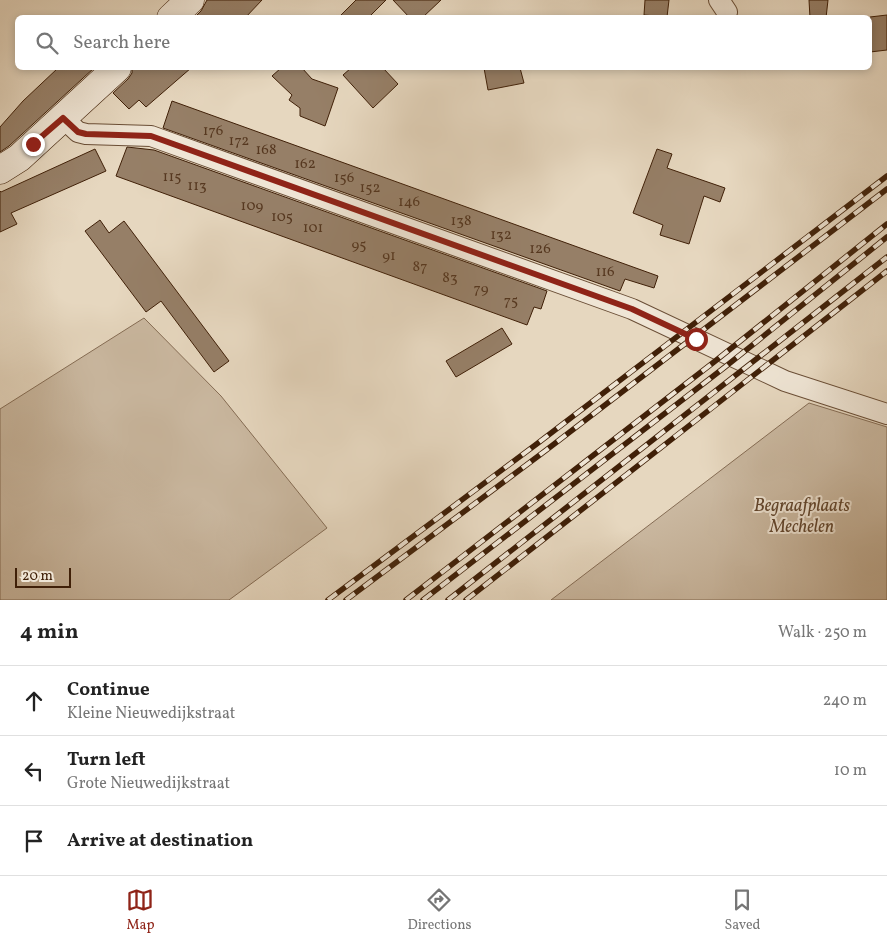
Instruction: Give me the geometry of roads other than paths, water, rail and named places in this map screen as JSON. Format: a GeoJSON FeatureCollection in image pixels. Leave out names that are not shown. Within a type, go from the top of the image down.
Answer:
{"type":"FeatureCollection","features":[{"type":"Feature","properties":{"kind":"main road"},"geometry":{"type":"LineString","coordinates":[[174,15],[190,0]]}},
{"type":"Feature","properties":{"kind":"main road"},"geometry":{"type":"LineString","coordinates":[[0,170],[19,158],[115,70]]}},
{"type":"Feature","properties":{"kind":"street"},"geometry":{"type":"LineString","coordinates":[[63,118],[78,132],[86,134],[151,136],[240,167],[632,309],[785,381],[887,414]]}},
{"type":"Feature","properties":{"kind":"railway"},"geometry":{"type":"LineString","coordinates":[[328,600],[538,443],[887,176]]}},
{"type":"Feature","properties":{"kind":"railway"},"geometry":{"type":"LineString","coordinates":[[346,600],[545,451],[887,189]]}},
{"type":"Feature","properties":{"kind":"railway"},"geometry":{"type":"LineString","coordinates":[[406,600],[714,362],[887,224]]}},
{"type":"Feature","properties":{"kind":"railway"},"geometry":{"type":"LineString","coordinates":[[423,600],[725,367],[887,237]]}},
{"type":"Feature","properties":{"kind":"railway"},"geometry":{"type":"LineString","coordinates":[[448,600],[887,257]]}},
{"type":"Feature","properties":{"kind":"railway"},"geometry":{"type":"LineString","coordinates":[[466,600],[887,271]]}},
{"type":"Feature","properties":{"kind":"park label","name":"Begraafplaats Mechelen"},"geometry":{"type":"Point","coordinates":[802,515]}}]}
